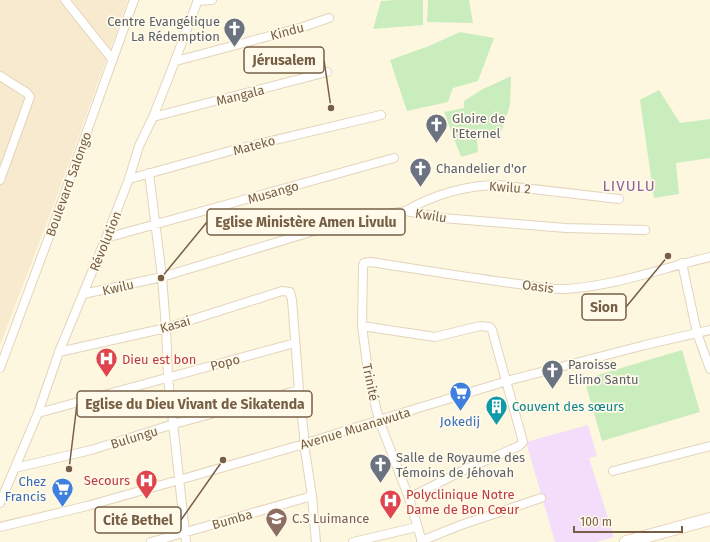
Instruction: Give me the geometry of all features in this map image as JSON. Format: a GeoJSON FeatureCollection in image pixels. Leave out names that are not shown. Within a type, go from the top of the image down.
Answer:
{"type":"FeatureCollection","features":[{"type":"Feature","properties":{"kind":"street"},"geometry":{"type":"LineString","coordinates":[[65,0],[112,59]]}},
{"type":"Feature","properties":{"kind":"street","name":"Boulevard Salongo"},"geometry":{"type":"LineString","coordinates":[[0,368],[56,218],[134,0]]}},
{"type":"Feature","properties":{"kind":"street"},"geometry":{"type":"LineString","coordinates":[[198,1],[212,0]]}},
{"type":"Feature","properties":{"kind":"street","name":"Révolution"},"geometry":{"type":"LineString","coordinates":[[0,503],[38,412],[59,352],[129,179],[139,146],[153,117],[176,61],[198,1]]}},
{"type":"Feature","properties":{"kind":"street","name":"Kindu"},"geometry":{"type":"LineString","coordinates":[[176,61],[303,27],[329,18]]}},
{"type":"Feature","properties":{"kind":"street","name":"Mangala"},"geometry":{"type":"LineString","coordinates":[[153,117],[327,72]]}},
{"type":"Feature","properties":{"kind":"street"},"geometry":{"type":"LineString","coordinates":[[0,76],[27,93],[30,97],[2,170],[0,180]]}},
{"type":"Feature","properties":{"kind":"street","name":"Mateko"},"geometry":{"type":"LineString","coordinates":[[129,179],[274,139],[381,114]]}},
{"type":"Feature","properties":{"kind":"street","name":"Musango"},"geometry":{"type":"LineString","coordinates":[[106,238],[394,158]]}},
{"type":"Feature","properties":{"kind":"street"},"geometry":{"type":"LineString","coordinates":[[149,173],[162,277],[168,377],[186,542]]}},
{"type":"Feature","properties":{"kind":"street","name":"Kwilu 2"},"geometry":{"type":"LineString","coordinates":[[406,211],[427,200],[456,191],[485,185],[498,185],[619,199]]}},
{"type":"Feature","properties":{"kind":"street","name":"Kwilu"},"geometry":{"type":"LineString","coordinates":[[83,294],[162,277],[340,222],[406,211],[442,218],[566,228],[646,230]]}},
{"type":"Feature","properties":{"kind":"street","name":"Oasis"},"geometry":{"type":"LineString","coordinates":[[364,264],[371,262],[486,280],[559,289],[623,280],[682,263],[710,257]]}},
{"type":"Feature","properties":{"kind":"street"},"geometry":{"type":"LineString","coordinates":[[682,263],[698,333],[710,369]]}},
{"type":"Feature","properties":{"kind":"street","name":"Trinité"},"geometry":{"type":"LineString","coordinates":[[364,264],[362,326],[369,379],[379,420],[409,498],[421,541]]}},
{"type":"Feature","properties":{"kind":"street","name":"Kasai"},"geometry":{"type":"LineString","coordinates":[[59,352],[166,328],[282,291],[290,292],[296,343]]}},
{"type":"Feature","properties":{"kind":"street"},"geometry":{"type":"LineString","coordinates":[[362,326],[435,337],[480,326],[490,327],[507,381],[523,442],[519,446],[464,470],[409,498]]}},
{"type":"Feature","properties":{"kind":"street","name":"Avenue Muanawuta"},"geometry":{"type":"LineString","coordinates":[[0,527],[87,506],[179,480],[304,444],[507,381],[710,330]]}},
{"type":"Feature","properties":{"kind":"street"},"geometry":{"type":"LineString","coordinates":[[296,343],[304,444],[312,496],[316,542]]}},
{"type":"Feature","properties":{"kind":"street","name":"Popo"},"geometry":{"type":"LineString","coordinates":[[38,412],[296,343]]}},
{"type":"Feature","properties":{"kind":"street","name":"Bulungu"},"geometry":{"type":"LineString","coordinates":[[15,468],[91,450],[174,424],[299,390]]}},
{"type":"Feature","properties":{"kind":"street"},"geometry":{"type":"LineString","coordinates":[[613,471],[710,446]]}},
{"type":"Feature","properties":{"kind":"street","name":"Bumba"},"geometry":{"type":"LineString","coordinates":[[151,542],[312,496]]}},
{"type":"Feature","properties":{"kind":"street"},"geometry":{"type":"LineString","coordinates":[[421,541],[461,525],[541,498]]}},
{"type":"Feature","properties":{"kind":"street"},"geometry":{"type":"LineString","coordinates":[[626,542],[710,518]]}},
{"type":"Feature","properties":{"kind":"street"},"geometry":{"type":"LineString","coordinates":[[353,542],[417,527]]}},
{"type":"Feature","properties":{"kind":"shaded area"},"geometry":{"type":"Polygon","coordinates":[[[0,0],[128,0],[60,188],[0,345],[0,0]]]}},
{"type":"Feature","properties":{"kind":"shaded area"},"geometry":{"type":"Polygon","coordinates":[[[588,425],[597,456],[589,458],[614,537],[596,542],[555,542],[526,442],[588,425]]]}},
{"type":"Feature","properties":{"kind":"green space"},"geometry":{"type":"Polygon","coordinates":[[[423,0],[423,25],[373,29],[381,1],[423,0]]]}},
{"type":"Feature","properties":{"kind":"green space"},"geometry":{"type":"Polygon","coordinates":[[[428,0],[469,0],[473,23],[427,22],[428,0]]]}},
{"type":"Feature","properties":{"kind":"green space"},"geometry":{"type":"Polygon","coordinates":[[[460,32],[494,38],[478,81],[453,88],[448,102],[407,111],[390,60],[429,46],[460,32]]]}},
{"type":"Feature","properties":{"kind":"green space"},"geometry":{"type":"Polygon","coordinates":[[[511,76],[510,105],[501,132],[477,139],[478,152],[461,157],[444,112],[464,108],[464,101],[481,90],[511,76]]]}},
{"type":"Feature","properties":{"kind":"green space"},"geometry":{"type":"Polygon","coordinates":[[[659,90],[680,123],[710,119],[710,158],[676,163],[679,194],[654,198],[640,100],[659,90]]]}},
{"type":"Feature","properties":{"kind":"green space"},"geometry":{"type":"Polygon","coordinates":[[[682,350],[700,412],[602,441],[584,379],[682,350]]]}},
{"type":"Feature","properties":{"kind":"place","name":"Centre Evangélique La Rédemption"},"geometry":{"type":"Point","coordinates":[235,48]}},
{"type":"Feature","properties":{"kind":"place","name":"Jérusalem"},"geometry":{"type":"Point","coordinates":[331,108]}},
{"type":"Feature","properties":{"kind":"place","name":"Gloire de l'Eternel"},"geometry":{"type":"Point","coordinates":[436,144]}},
{"type":"Feature","properties":{"kind":"place","name":"Chandelier d'or"},"geometry":{"type":"Point","coordinates":[420,188]}},
{"type":"Feature","properties":{"kind":"place","name":"Sion"},"geometry":{"type":"Point","coordinates":[668,256]}},
{"type":"Feature","properties":{"kind":"place","name":"Eglise Ministère Amen Livulu"},"geometry":{"type":"Point","coordinates":[161,278]}},
{"type":"Feature","properties":{"kind":"place","name":"Dieu est bon"},"geometry":{"type":"Point","coordinates":[107,378]}},
{"type":"Feature","properties":{"kind":"place","name":"Paroisse Elimo Santu"},"geometry":{"type":"Point","coordinates":[552,390]}},
{"type":"Feature","properties":{"kind":"place","name":"Jokedij"},"geometry":{"type":"Point","coordinates":[460,412]}},
{"type":"Feature","properties":{"kind":"place","name":"Couvent des sœurs"},"geometry":{"type":"Point","coordinates":[496,426]}},
{"type":"Feature","properties":{"kind":"place","name":"Cité Bethel"},"geometry":{"type":"Point","coordinates":[223,460]}},
{"type":"Feature","properties":{"kind":"place","name":"Eglise du Dieu Vivant de Sikatenda"},"geometry":{"type":"Point","coordinates":[69,469]}},
{"type":"Feature","properties":{"kind":"place","name":"Salle de Royaume des Témoins de Jéhovah"},"geometry":{"type":"Point","coordinates":[380,484]}},
{"type":"Feature","properties":{"kind":"place","name":"Secours"},"geometry":{"type":"Point","coordinates":[146,500]}},
{"type":"Feature","properties":{"kind":"place","name":"Chez Francis"},"geometry":{"type":"Point","coordinates":[62,508]}},
{"type":"Feature","properties":{"kind":"place","name":"Polyclinique Notre Dame de Bon Cœur"},"geometry":{"type":"Point","coordinates":[391,520]}},
{"type":"Feature","properties":{"kind":"place","name":"C.S Luimance"},"geometry":{"type":"Point","coordinates":[276,538]}},
{"type":"Feature","properties":{"kind":"district","name":"LIVULU"},"geometry":{"type":"Point","coordinates":[629,186]}}]}
